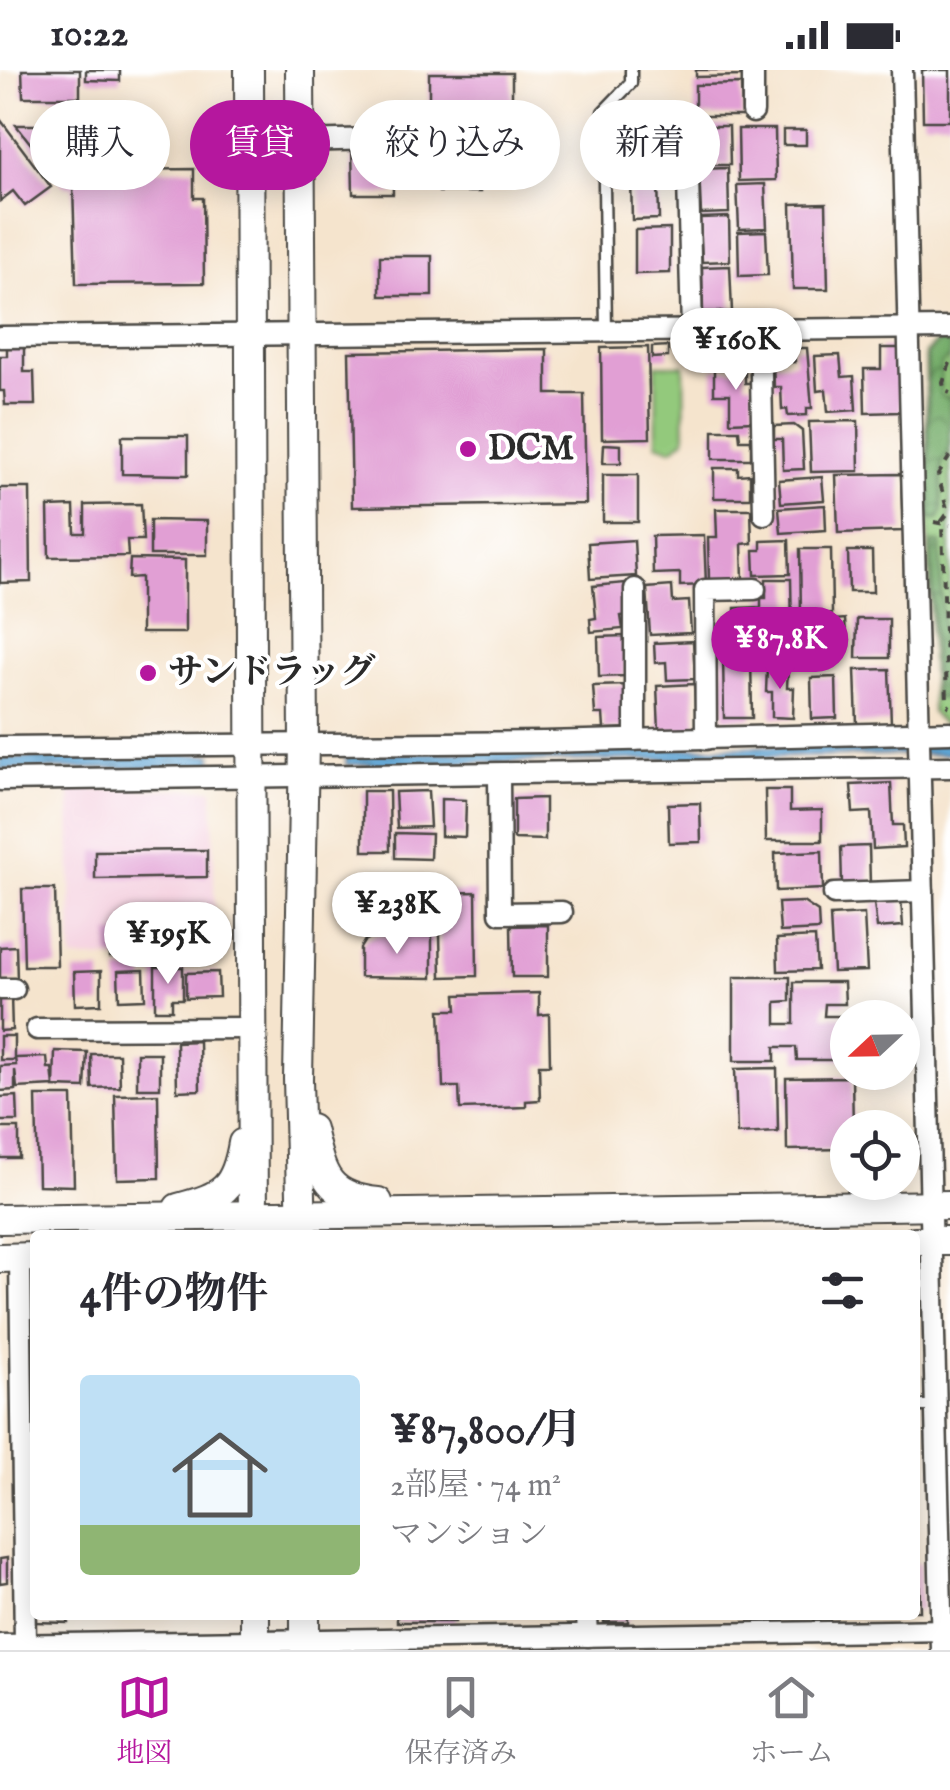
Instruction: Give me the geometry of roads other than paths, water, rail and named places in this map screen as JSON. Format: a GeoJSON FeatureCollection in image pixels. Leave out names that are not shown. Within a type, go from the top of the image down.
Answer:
{"type":"FeatureCollection","features":[{"type":"Feature","properties":{"kind":"street"},"geometry":{"type":"LineString","coordinates":[[249,70],[253,1225]]}},
{"type":"Feature","properties":{"kind":"street"},"geometry":{"type":"LineString","coordinates":[[300,70],[300,100]]}},
{"type":"Feature","properties":{"kind":"street"},"geometry":{"type":"LineString","coordinates":[[753,70],[753,112]]}},
{"type":"Feature","properties":{"kind":"street"},"geometry":{"type":"LineString","coordinates":[[0,1644],[588,1626],[624,1643],[672,1624],[765,1623],[944,1636],[925,1406],[932,1241],[940,1205],[923,891],[902,70]]}},
{"type":"Feature","properties":{"kind":"street"},"geometry":{"type":"LineString","coordinates":[[300,190],[304,743],[298,1079],[301,1225]]}},
{"type":"Feature","properties":{"kind":"street"},"geometry":{"type":"LineString","coordinates":[[688,190],[692,330]]}},
{"type":"Feature","properties":{"kind":"street"},"geometry":{"type":"LineString","coordinates":[[0,336],[950,328]]}},
{"type":"Feature","properties":{"kind":"street"},"geometry":{"type":"LineString","coordinates":[[760,330],[764,514]]}},
{"type":"Feature","properties":{"kind":"street"},"geometry":{"type":"LineString","coordinates":[[706,739],[705,590],[755,589]]}},
{"type":"Feature","properties":{"kind":"street"},"geometry":{"type":"LineString","coordinates":[[636,590],[636,740]]}},
{"type":"Feature","properties":{"kind":"street"},"geometry":{"type":"LineString","coordinates":[[0,780],[499,774],[919,749],[950,732]]}},
{"type":"Feature","properties":{"kind":"street"},"geometry":{"type":"LineString","coordinates":[[0,747],[706,739],[919,749],[950,766]]}},
{"type":"Feature","properties":{"kind":"street"},"geometry":{"type":"LineString","coordinates":[[499,774],[500,913],[562,912]]}},
{"type":"Feature","properties":{"kind":"street"},"geometry":{"type":"LineString","coordinates":[[834,894],[923,891]]}},
{"type":"Feature","properties":{"kind":"street"},"geometry":{"type":"LineString","coordinates":[[37,1029],[252,1028]]}},
{"type":"Feature","properties":{"kind":"street"},"geometry":{"type":"LineString","coordinates":[[298,1079],[328,1183],[345,1196],[370,1202],[460,1210]]}},
{"type":"Feature","properties":{"kind":"street"},"geometry":{"type":"LineString","coordinates":[[138,1218],[210,1200],[230,1185],[238,1168],[252,1084]]}},
{"type":"Feature","properties":{"kind":"street"},"geometry":{"type":"LineString","coordinates":[[0,1219],[138,1218],[301,1225],[460,1210],[940,1205]]}},
{"type":"Feature","properties":{"kind":"street"},"geometry":{"type":"LineString","coordinates":[[18,1258],[25,1644]]}},
{"type":"Feature","properties":{"kind":"lane"},"geometry":{"type":"LineString","coordinates":[[606,332],[603,112],[631,83],[631,70]]}},
{"type":"Feature","properties":{"kind":"water"},"geometry":{"type":"Polygon","coordinates":[[[950,743],[950,754],[346,765],[346,754],[950,743]]]}},
{"type":"Feature","properties":{"kind":"water"},"geometry":{"type":"Polygon","coordinates":[[[212,754],[212,767],[0,770],[0,758],[212,754]]]}},
{"type":"Feature","properties":{"kind":"place","name":"DCM"},"geometry":{"type":"Point","coordinates":[468,449]}},
{"type":"Feature","properties":{"kind":"place","name":"サンドラッグ"},"geometry":{"type":"Point","coordinates":[148,673]}}]}
